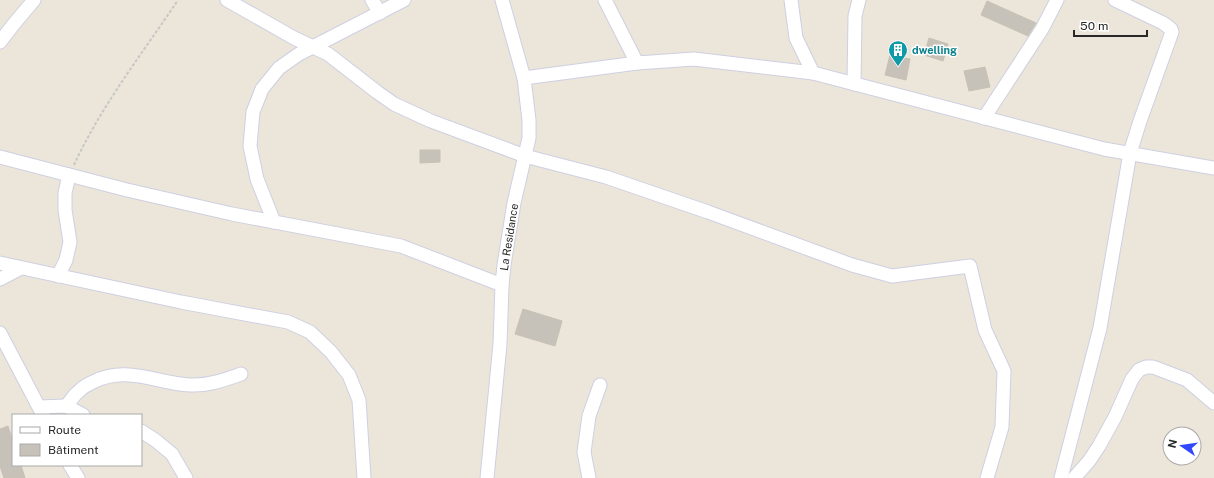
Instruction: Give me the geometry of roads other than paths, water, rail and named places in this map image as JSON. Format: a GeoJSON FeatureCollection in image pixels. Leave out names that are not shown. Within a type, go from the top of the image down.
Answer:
{"type":"FeatureCollection","features":[{"type":"Feature","properties":{"kind":"street"},"geometry":{"type":"LineString","coordinates":[[0,42],[34,0]]}},
{"type":"Feature","properties":{"kind":"street"},"geometry":{"type":"LineString","coordinates":[[227,0],[294,38],[328,54],[394,104],[431,121],[525,156],[606,177],[708,212],[852,265],[892,276],[970,266],[985,330],[1004,371],[1002,427],[986,478]]}},
{"type":"Feature","properties":{"kind":"street"},"geometry":{"type":"LineString","coordinates":[[372,0],[380,12]]}},
{"type":"Feature","properties":{"kind":"street"},"geometry":{"type":"LineString","coordinates":[[274,222],[257,179],[250,146],[253,112],[262,89],[279,68],[299,54],[404,0]]}},
{"type":"Feature","properties":{"kind":"street","name":"La Residance"},"geometry":{"type":"LineString","coordinates":[[487,478],[500,344],[502,285],[507,244],[514,203],[529,138],[529,120],[524,78],[502,0]]}},
{"type":"Feature","properties":{"kind":"street"},"geometry":{"type":"LineString","coordinates":[[605,0],[637,63]]}},
{"type":"Feature","properties":{"kind":"street"},"geometry":{"type":"LineString","coordinates":[[791,0],[796,38],[813,73]]}},
{"type":"Feature","properties":{"kind":"street"},"geometry":{"type":"LineString","coordinates":[[854,84],[855,16],[859,0]]}},
{"type":"Feature","properties":{"kind":"street"},"geometry":{"type":"LineString","coordinates":[[984,118],[1042,28],[1057,0]]}},
{"type":"Feature","properties":{"kind":"street"},"geometry":{"type":"LineString","coordinates":[[1061,478],[1100,328],[1130,154],[1140,121],[1172,32],[1171,29],[1163,24],[1115,0]]}},
{"type":"Feature","properties":{"kind":"street"},"geometry":{"type":"LineString","coordinates":[[524,78],[637,63],[694,59],[813,73],[1104,149],[1214,168]]}},
{"type":"Feature","properties":{"kind":"street"},"geometry":{"type":"LineString","coordinates":[[0,157],[142,193],[274,222],[401,246],[502,285]]}},
{"type":"Feature","properties":{"kind":"street"},"geometry":{"type":"LineString","coordinates":[[58,276],[66,260],[70,242],[65,210],[65,193],[69,175]]}},
{"type":"Feature","properties":{"kind":"street"},"geometry":{"type":"LineString","coordinates":[[0,263],[181,302],[288,322],[310,332],[331,352],[349,375],[359,400],[364,478]]}},
{"type":"Feature","properties":{"kind":"street"},"geometry":{"type":"LineString","coordinates":[[0,279],[21,268]]}},
{"type":"Feature","properties":{"kind":"street"},"geometry":{"type":"LineString","coordinates":[[0,333],[41,411],[66,406],[81,414]]}},
{"type":"Feature","properties":{"kind":"street"},"geometry":{"type":"LineString","coordinates":[[1074,478],[1089,461],[1115,417],[1132,379],[1139,370],[1146,367],[1153,367],[1187,380],[1214,403]]}},
{"type":"Feature","properties":{"kind":"street"},"geometry":{"type":"LineString","coordinates":[[66,406],[78,391],[100,378],[114,374],[136,375],[175,384],[191,385],[214,384],[241,374]]}},
{"type":"Feature","properties":{"kind":"street"},"geometry":{"type":"LineString","coordinates":[[589,478],[584,452],[589,416],[600,385]]}},
{"type":"Feature","properties":{"kind":"street"},"geometry":{"type":"LineString","coordinates":[[142,432],[172,454],[186,478]]}},
{"type":"Feature","properties":{"kind":"street"},"geometry":{"type":"LineString","coordinates":[[71,466],[78,478]]}},
{"type":"Feature","properties":{"kind":"place","name":"dwelling"},"geometry":{"type":"Point","coordinates":[898,67]}}]}
